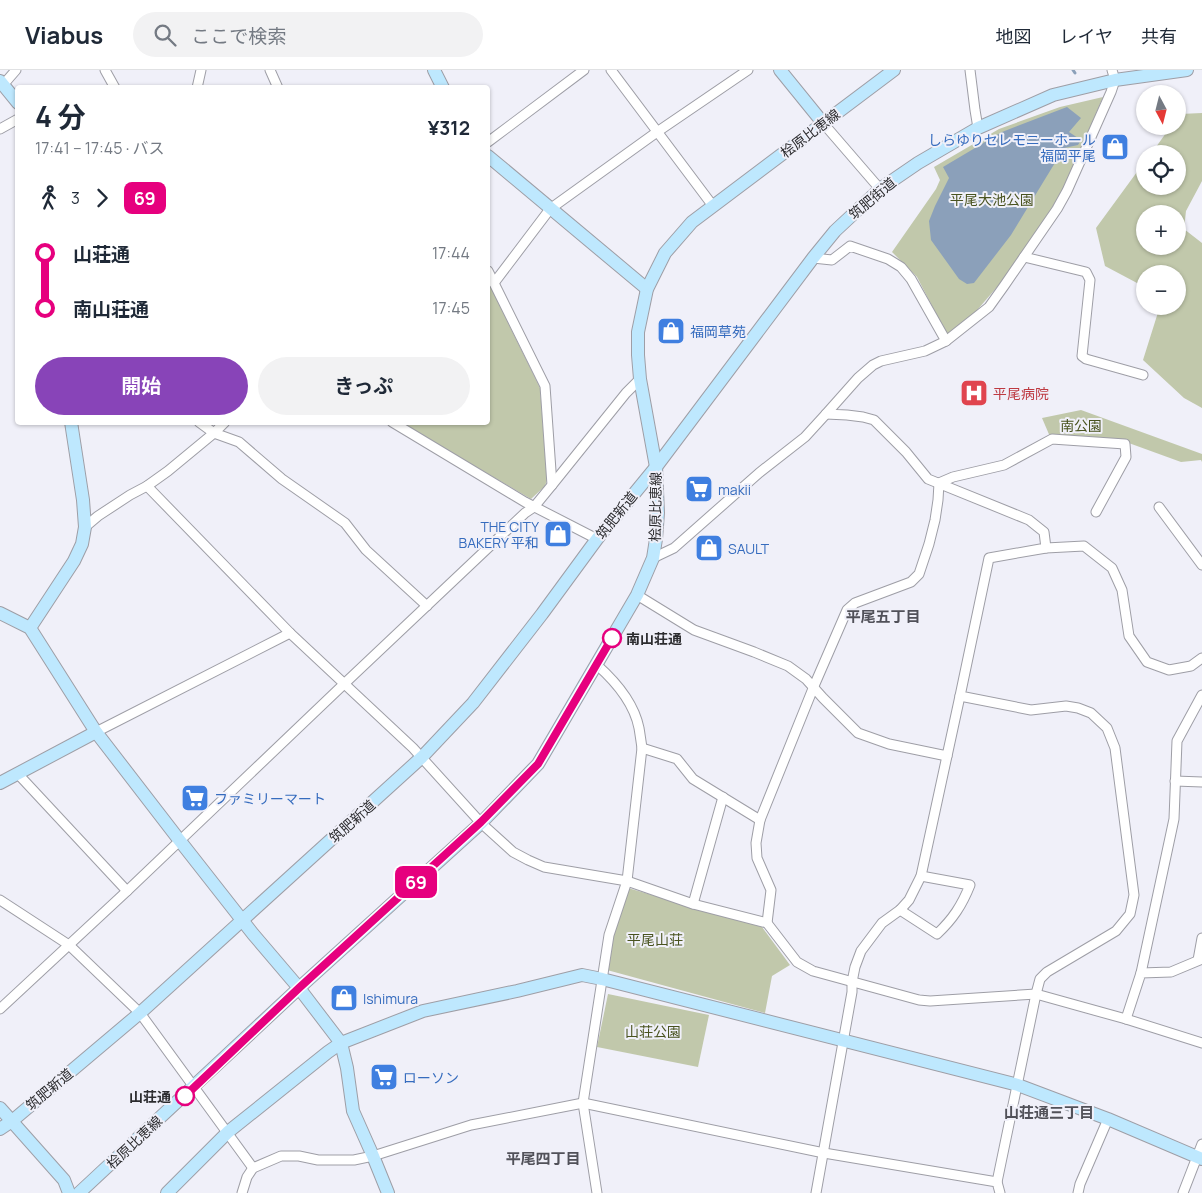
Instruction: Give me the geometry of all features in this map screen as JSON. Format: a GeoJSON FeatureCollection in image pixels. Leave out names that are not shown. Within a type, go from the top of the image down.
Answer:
{"type":"FeatureCollection","features":[{"type":"Feature","properties":{"kind":"street"},"geometry":{"type":"LineString","coordinates":[[15,99],[2,83],[16,70]]}},
{"type":"Feature","properties":{"kind":"street"},"geometry":{"type":"LineString","coordinates":[[105,70],[113,85]]}},
{"type":"Feature","properties":{"kind":"street"},"geometry":{"type":"LineString","coordinates":[[198,85],[202,70]]}},
{"type":"Feature","properties":{"kind":"street"},"geometry":{"type":"LineString","coordinates":[[270,70],[277,85]]}},
{"type":"Feature","properties":{"kind":"street"},"geometry":{"type":"LineString","coordinates":[[434,70],[442,85]]}},
{"type":"Feature","properties":{"kind":"street"},"geometry":{"type":"LineString","coordinates":[[490,140],[584,70]]}},
{"type":"Feature","properties":{"kind":"street"},"geometry":{"type":"LineString","coordinates":[[611,70],[713,206]]}},
{"type":"Feature","properties":{"kind":"street"},"geometry":{"type":"LineString","coordinates":[[494,283],[550,209],[657,132],[748,70]]}},
{"type":"Feature","properties":{"kind":"street"},"geometry":{"type":"LineString","coordinates":[[780,70],[880,189]]}},
{"type":"Feature","properties":{"kind":"street","name":"桧原比恵線"},"geometry":{"type":"LineString","coordinates":[[79,1193],[481,822],[538,764],[637,595],[653,558],[658,513],[656,467],[640,379],[638,355],[638,332],[647,288],[665,253],[692,222],[894,70]]}},
{"type":"Feature","properties":{"kind":"street"},"geometry":{"type":"LineString","coordinates":[[970,70],[978,128]]}},
{"type":"Feature","properties":{"kind":"street","name":"筑肥街道"},"geometry":{"type":"LineString","coordinates":[[656,467],[813,258],[835,231],[880,189],[918,163],[978,128],[1054,95],[1114,75],[1187,70]]}},
{"type":"Feature","properties":{"kind":"street"},"geometry":{"type":"LineString","coordinates":[[653,558],[674,548],[759,473],[805,437],[858,378],[873,365],[881,361],[925,351],[946,340],[989,306],[1057,209],[1067,191],[1109,96],[1114,75]]}},
{"type":"Feature","properties":{"kind":"street"},"geometry":{"type":"LineString","coordinates":[[0,129],[15,121]]}},
{"type":"Feature","properties":{"kind":"street"},"geometry":{"type":"LineString","coordinates":[[490,158],[647,288]]}},
{"type":"Feature","properties":{"kind":"street"},"geometry":{"type":"LineString","coordinates":[[813,258],[832,260],[850,246],[888,259],[901,267],[911,279],[946,340]]}},
{"type":"Feature","properties":{"kind":"street"},"geometry":{"type":"LineString","coordinates":[[1024,257],[1086,272],[1090,280],[1082,356],[1086,359],[1143,375]]}},
{"type":"Feature","properties":{"kind":"street"},"geometry":{"type":"LineString","coordinates":[[490,275],[545,386],[552,485]]}},
{"type":"Feature","properties":{"kind":"street"},"geometry":{"type":"LineString","coordinates":[[0,1009],[127,892],[344,684],[534,506],[626,393],[640,379]]}},
{"type":"Feature","properties":{"kind":"street"},"geometry":{"type":"LineString","coordinates":[[826,414],[847,414],[874,420],[906,452],[928,479],[1029,520],[1044,532],[1046,548]]}},
{"type":"Feature","properties":{"kind":"street"},"geometry":{"type":"LineString","coordinates":[[30,628],[74,561],[82,544],[86,527],[72,425]]}},
{"type":"Feature","properties":{"kind":"street"},"geometry":{"type":"LineString","coordinates":[[204,425],[214,433],[238,442],[282,479],[345,523],[366,550],[427,606]]}},
{"type":"Feature","properties":{"kind":"street"},"geometry":{"type":"LineString","coordinates":[[86,527],[98,516],[168,471],[222,425]]}},
{"type":"Feature","properties":{"kind":"street"},"geometry":{"type":"LineString","coordinates":[[397,425],[525,502],[597,538]]}},
{"type":"Feature","properties":{"kind":"street"},"geometry":{"type":"LineString","coordinates":[[939,484],[953,477],[1004,465],[1052,439],[1125,444],[1126,456],[1096,512]]}},
{"type":"Feature","properties":{"kind":"street","name":"筑肥新道"},"geometry":{"type":"LineString","coordinates":[[0,1129],[140,1013],[422,757],[473,703],[542,614],[597,538],[656,467]]}},
{"type":"Feature","properties":{"kind":"street"},"geometry":{"type":"LineString","coordinates":[[766,923],[771,890],[756,858],[756,843],[760,820],[847,610],[855,603],[911,582],[919,574],[935,520],[939,484]]}},
{"type":"Feature","properties":{"kind":"street"},"geometry":{"type":"LineString","coordinates":[[147,486],[290,633],[413,748],[481,822],[513,852],[544,866],[627,881],[693,904],[766,923],[797,962],[812,971],[919,1000],[930,1001],[1036,994],[1126,1019],[1202,1043]]}},
{"type":"Feature","properties":{"kind":"street"},"geometry":{"type":"LineString","coordinates":[[1159,507],[1202,565]]}},
{"type":"Feature","properties":{"kind":"street"},"geometry":{"type":"LineString","coordinates":[[816,1193],[855,967],[861,951],[882,923],[910,900],[921,876],[989,558],[1046,548],[1084,546],[1112,568],[1122,590],[1129,636],[1147,662],[1169,670],[1191,666],[1202,658]]}},
{"type":"Feature","properties":{"kind":"street"},"geometry":{"type":"LineString","coordinates":[[637,595],[694,630],[788,666],[814,686],[823,698],[858,733],[889,744],[946,756]]}},
{"type":"Feature","properties":{"kind":"street"},"geometry":{"type":"LineString","coordinates":[[0,613],[30,628],[96,732],[253,934],[299,988],[341,1043],[347,1068],[353,1111],[387,1193]]}},
{"type":"Feature","properties":{"kind":"street"},"geometry":{"type":"LineString","coordinates":[[0,783],[290,633]]}},
{"type":"Feature","properties":{"kind":"street"},"geometry":{"type":"LineString","coordinates":[[597,664],[622,692],[633,710],[639,726],[642,748],[627,881],[609,935],[583,1103],[597,1193]]}},
{"type":"Feature","properties":{"kind":"street"},"geometry":{"type":"LineString","coordinates":[[1126,1019],[1140,973],[1174,819],[1177,741],[1202,695]]}},
{"type":"Feature","properties":{"kind":"street"},"geometry":{"type":"LineString","coordinates":[[960,696],[1030,710],[1066,706],[1078,708],[1091,713],[1107,728],[1115,748],[1134,895],[1130,914],[1116,931],[1047,972],[1040,979],[997,1182],[1000,1193]]}},
{"type":"Feature","properties":{"kind":"street"},"geometry":{"type":"LineString","coordinates":[[642,748],[677,759],[693,779],[760,820]]}},
{"type":"Feature","properties":{"kind":"street"},"geometry":{"type":"LineString","coordinates":[[18,774],[127,892]]}},
{"type":"Feature","properties":{"kind":"street"},"geometry":{"type":"LineString","coordinates":[[1175,781],[1202,782]]}},
{"type":"Feature","properties":{"kind":"street"},"geometry":{"type":"LineString","coordinates":[[693,904],[723,797]]}},
{"type":"Feature","properties":{"kind":"street"},"geometry":{"type":"LineString","coordinates":[[900,910],[937,934],[951,920],[970,885],[921,876]]}},
{"type":"Feature","properties":{"kind":"street"},"geometry":{"type":"LineString","coordinates":[[0,900],[69,946],[140,1013],[253,1168]]}},
{"type":"Feature","properties":{"kind":"street"},"geometry":{"type":"LineString","coordinates":[[1140,973],[1171,972],[1200,960],[1202,938]]}},
{"type":"Feature","properties":{"kind":"street"},"geometry":{"type":"LineString","coordinates":[[168,1193],[228,1132],[341,1043],[423,1011],[582,975],[1018,1086],[1108,1119],[1200,1158]]}},
{"type":"Feature","properties":{"kind":"street"},"geometry":{"type":"LineString","coordinates":[[242,1193],[253,1168],[281,1156],[299,1156],[318,1160],[354,1160],[373,1156],[471,1125],[583,1103],[824,1153],[997,1182]]}},
{"type":"Feature","properties":{"kind":"street"},"geometry":{"type":"LineString","coordinates":[[0,1108],[64,1180],[69,1193]]}},
{"type":"Feature","properties":{"kind":"street"},"geometry":{"type":"LineString","coordinates":[[1078,1193],[1080,1184],[1108,1119]]}},
{"type":"Feature","properties":{"kind":"street"},"geometry":{"type":"LineString","coordinates":[[1184,1193],[1200,1158],[1202,1144]]}},
{"type":"Feature","properties":{"kind":"green space","name":"平尾大池公園"},"geometry":{"type":"Polygon","coordinates":[[[1103,97],[1062,193],[1010,272],[972,316],[947,335],[917,277],[892,252],[936,189],[940,180],[934,167],[999,129],[1060,107],[1103,97]]]}},
{"type":"Feature","properties":{"kind":"green space"},"geometry":{"type":"Polygon","coordinates":[[[1202,113],[1202,181],[1186,211],[1186,205],[1136,205],[1136,255],[1186,255],[1186,231],[1202,243],[1202,408],[1184,398],[1143,360],[1157,315],[1186,315],[1186,265],[1136,265],[1136,282],[1105,266],[1096,228],[1136,173],[1136,195],[1186,195],[1186,145],[1157,145],[1165,135],[1186,135],[1186,114],[1202,113]]]}},
{"type":"Feature","properties":{"kind":"green space"},"geometry":{"type":"Polygon","coordinates":[[[490,286],[540,388],[547,480],[545,486],[531,499],[404,425],[490,425],[490,286]]]}},
{"type":"Feature","properties":{"kind":"green space","name":"南公園"},"geometry":{"type":"Polygon","coordinates":[[[1081,410],[1202,454],[1202,462],[1201,460],[1181,462],[1126,442],[1121,449],[1092,440],[1051,439],[1042,418],[1081,410]]]}},
{"type":"Feature","properties":{"kind":"green space","name":"平尾山荘"},"geometry":{"type":"Polygon","coordinates":[[[628,888],[762,927],[790,965],[772,976],[765,1013],[607,970],[609,940],[628,888]]]}},
{"type":"Feature","properties":{"kind":"green space","name":"山荘公園"},"geometry":{"type":"Polygon","coordinates":[[[608,994],[709,1015],[698,1067],[597,1047],[608,994]]]}},
{"type":"Feature","properties":{"kind":"water"},"geometry":{"type":"Polygon","coordinates":[[[1067,107],[1081,118],[1069,132],[1081,140],[1078,145],[1064,148],[1011,235],[974,283],[967,284],[959,279],[931,240],[929,221],[949,178],[943,167],[1002,132],[1067,107]]]}},
{"type":"Feature","properties":{"kind":"bus line","name":"69"},"geometry":{"type":"LineString","coordinates":[[185,1096],[299,988],[481,822],[538,764],[612,638]]}},
{"type":"Feature","properties":{"kind":"place","name":"しらゆりセレモニーホール 福岡平尾"},"geometry":{"type":"Point","coordinates":[1115,147]}},
{"type":"Feature","properties":{"kind":"place","name":"福岡草苑"},"geometry":{"type":"Point","coordinates":[671,331]}},
{"type":"Feature","properties":{"kind":"place","name":"平尾病院"},"geometry":{"type":"Point","coordinates":[974,393]}},
{"type":"Feature","properties":{"kind":"place","name":"makii"},"geometry":{"type":"Point","coordinates":[699,489]}},
{"type":"Feature","properties":{"kind":"place","name":"THE CITY BAKERY 平和"},"geometry":{"type":"Point","coordinates":[558,534]}},
{"type":"Feature","properties":{"kind":"place","name":"SAULT"},"geometry":{"type":"Point","coordinates":[709,548]}},
{"type":"Feature","properties":{"kind":"place","name":"南山荘通"},"geometry":{"type":"Point","coordinates":[612,638]}},
{"type":"Feature","properties":{"kind":"place","name":"ファミリーマート"},"geometry":{"type":"Point","coordinates":[195,798]}},
{"type":"Feature","properties":{"kind":"place","name":"Ishimura"},"geometry":{"type":"Point","coordinates":[344,998]}},
{"type":"Feature","properties":{"kind":"place","name":"ローソン"},"geometry":{"type":"Point","coordinates":[384,1077]}},
{"type":"Feature","properties":{"kind":"place","name":"山荘通"},"geometry":{"type":"Point","coordinates":[185,1096]}},
{"type":"Feature","properties":{"kind":"district","name":"平尾五丁目"},"geometry":{"type":"Point","coordinates":[883,616]}},
{"type":"Feature","properties":{"kind":"district","name":"山荘通三丁目"},"geometry":{"type":"Point","coordinates":[1049,1112]}},
{"type":"Feature","properties":{"kind":"district","name":"平尾四丁目"},"geometry":{"type":"Point","coordinates":[543,1158]}}]}
